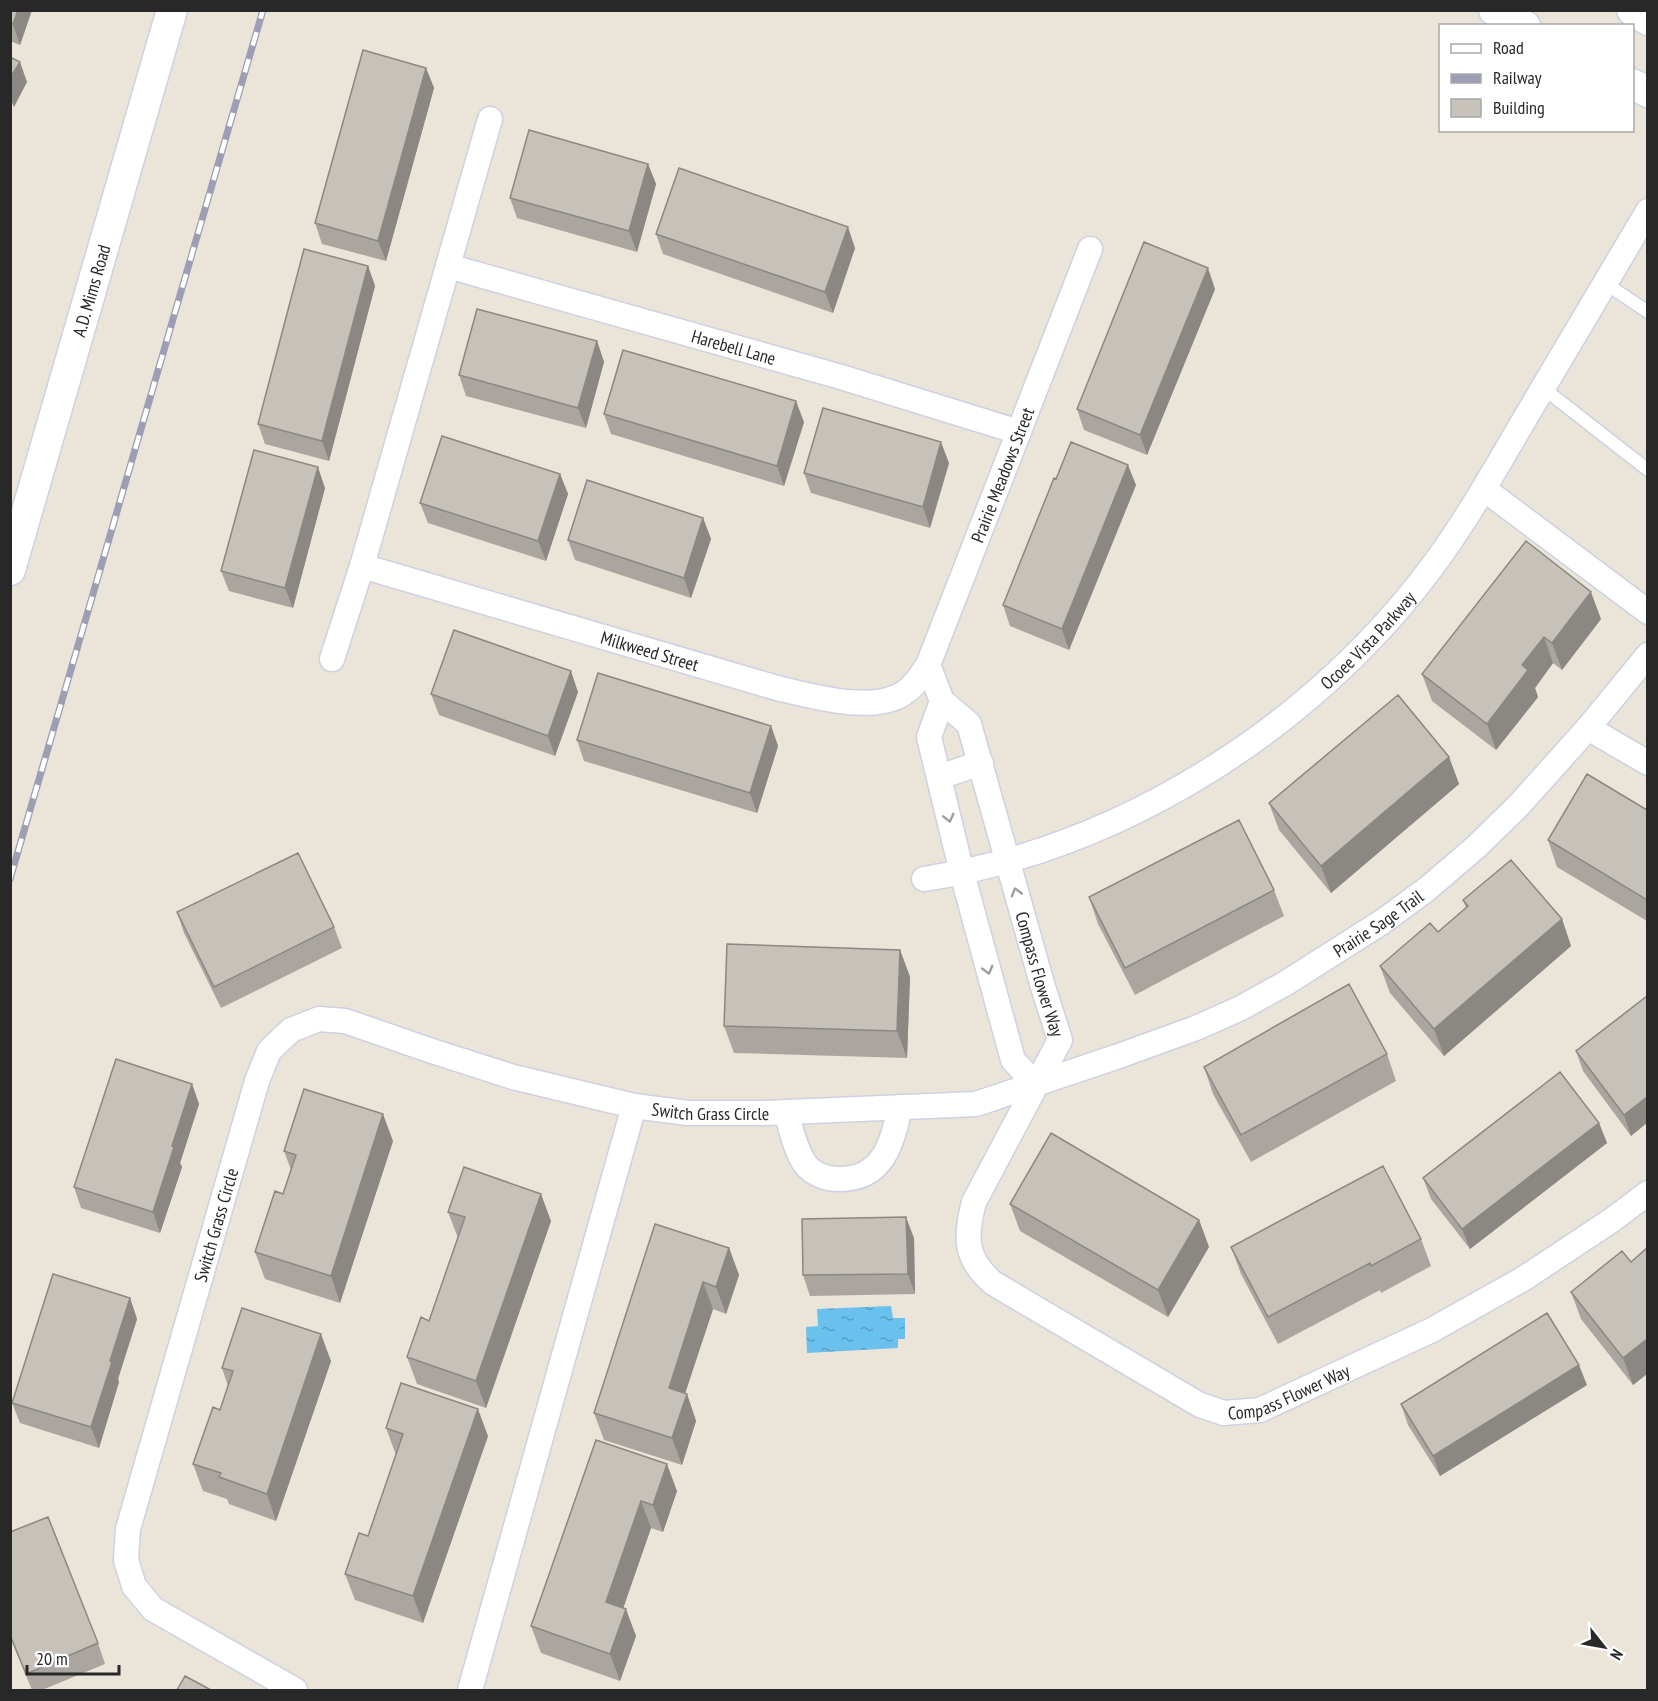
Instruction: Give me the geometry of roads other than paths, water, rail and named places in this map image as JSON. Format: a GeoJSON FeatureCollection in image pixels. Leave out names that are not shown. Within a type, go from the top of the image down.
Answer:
{"type":"FeatureCollection","features":[{"type":"Feature","properties":{"kind":"street","name":"A.D. Mims Road"},"geometry":{"type":"LineString","coordinates":[[10,570],[172,10]]}},
{"type":"Feature","properties":{"kind":"street"},"geometry":{"type":"LineString","coordinates":[[1494,10],[1521,24]]}},
{"type":"Feature","properties":{"kind":"street"},"geometry":{"type":"LineString","coordinates":[[1632,10],[1647,20]]}},
{"type":"Feature","properties":{"kind":"street"},"geometry":{"type":"LineString","coordinates":[[332,659],[362,566],[490,119]]}},
{"type":"Feature","properties":{"kind":"street","name":"Ocoee Vista Parkway"},"geometry":{"type":"LineString","coordinates":[[924,879],[962,873],[1045,850],[1121,820],[1241,749],[1286,715],[1356,654],[1440,557],[1484,489],[1647,211]]}},
{"type":"Feature","properties":{"kind":"street","name":"Prairie Meadows Street"},"geometry":{"type":"LineString","coordinates":[[928,665],[1090,249]]}},
{"type":"Feature","properties":{"kind":"street","name":"Harebell Lane"},"geometry":{"type":"LineString","coordinates":[[448,266],[841,377],[1018,432]]}},
{"type":"Feature","properties":{"kind":"street"},"geometry":{"type":"LineString","coordinates":[[1484,489],[1647,612]]}},
{"type":"Feature","properties":{"kind":"street","name":"Milkweed Street"},"geometry":{"type":"LineString","coordinates":[[362,566],[777,688],[832,702],[884,702],[902,695],[914,686],[928,665]]}},
{"type":"Feature","properties":{"kind":"street","name":"Prairie Sage Trail"},"geometry":{"type":"LineString","coordinates":[[1035,1084],[1116,1058],[1196,1028],[1241,1008],[1335,953],[1427,889],[1476,847],[1519,805],[1588,728],[1647,655]]}},
{"type":"Feature","properties":{"kind":"street"},"geometry":{"type":"LineString","coordinates":[[928,665],[942,701],[969,724],[1007,860]]}},
{"type":"Feature","properties":{"kind":"street"},"geometry":{"type":"LineString","coordinates":[[942,701],[929,737],[962,873],[1013,1060],[1035,1084]]}},
{"type":"Feature","properties":{"kind":"street"},"geometry":{"type":"LineString","coordinates":[[1588,728],[1647,763]]}},
{"type":"Feature","properties":{"kind":"street"},"geometry":{"type":"LineString","coordinates":[[939,777],[981,763]]}},
{"type":"Feature","properties":{"kind":"street","name":"Compass Flower Way"},"geometry":{"type":"LineString","coordinates":[[1007,860],[1060,1040],[974,1202],[967,1226],[967,1243],[982,1274],[1007,1292],[1200,1405],[1224,1413],[1260,1410],[1432,1330],[1523,1279],[1612,1220],[1647,1193]]}},
{"type":"Feature","properties":{"kind":"street","name":"Switch Grass Circle"},"geometry":{"type":"LineString","coordinates":[[295,1690],[153,1609],[134,1586],[126,1560],[128,1529],[257,1081],[269,1051],[291,1030],[319,1019],[345,1021],[432,1052],[513,1077],[634,1106],[688,1113],[786,1112],[976,1104],[1035,1084]]}},
{"type":"Feature","properties":{"kind":"street","name":"Switch Grass Circle"},"geometry":{"type":"LineString","coordinates":[[470,1690],[634,1106]]}},
{"type":"Feature","properties":{"kind":"street","name":"Switch Grass Circle"},"geometry":{"type":"LineString","coordinates":[[786,1112],[797,1148],[806,1166],[826,1179],[847,1179],[867,1174],[877,1166],[893,1136],[900,1107]]}},
{"type":"Feature","properties":{"kind":"lane"},"geometry":{"type":"LineString","coordinates":[[1605,283],[1647,312]]}},
{"type":"Feature","properties":{"kind":"lane"},"geometry":{"type":"LineString","coordinates":[[1543,388],[1647,470]]}},
{"type":"Feature","properties":{"kind":"water"},"geometry":{"type":"Polygon","coordinates":[[[891,1306],[893,1318],[905,1318],[905,1339],[898,1339],[898,1348],[807,1353],[806,1327],[818,1326],[817,1309],[891,1306]]]}},
{"type":"Feature","properties":{"kind":"railway"},"geometry":{"type":"LineString","coordinates":[[10,879],[263,10]]}}]}
